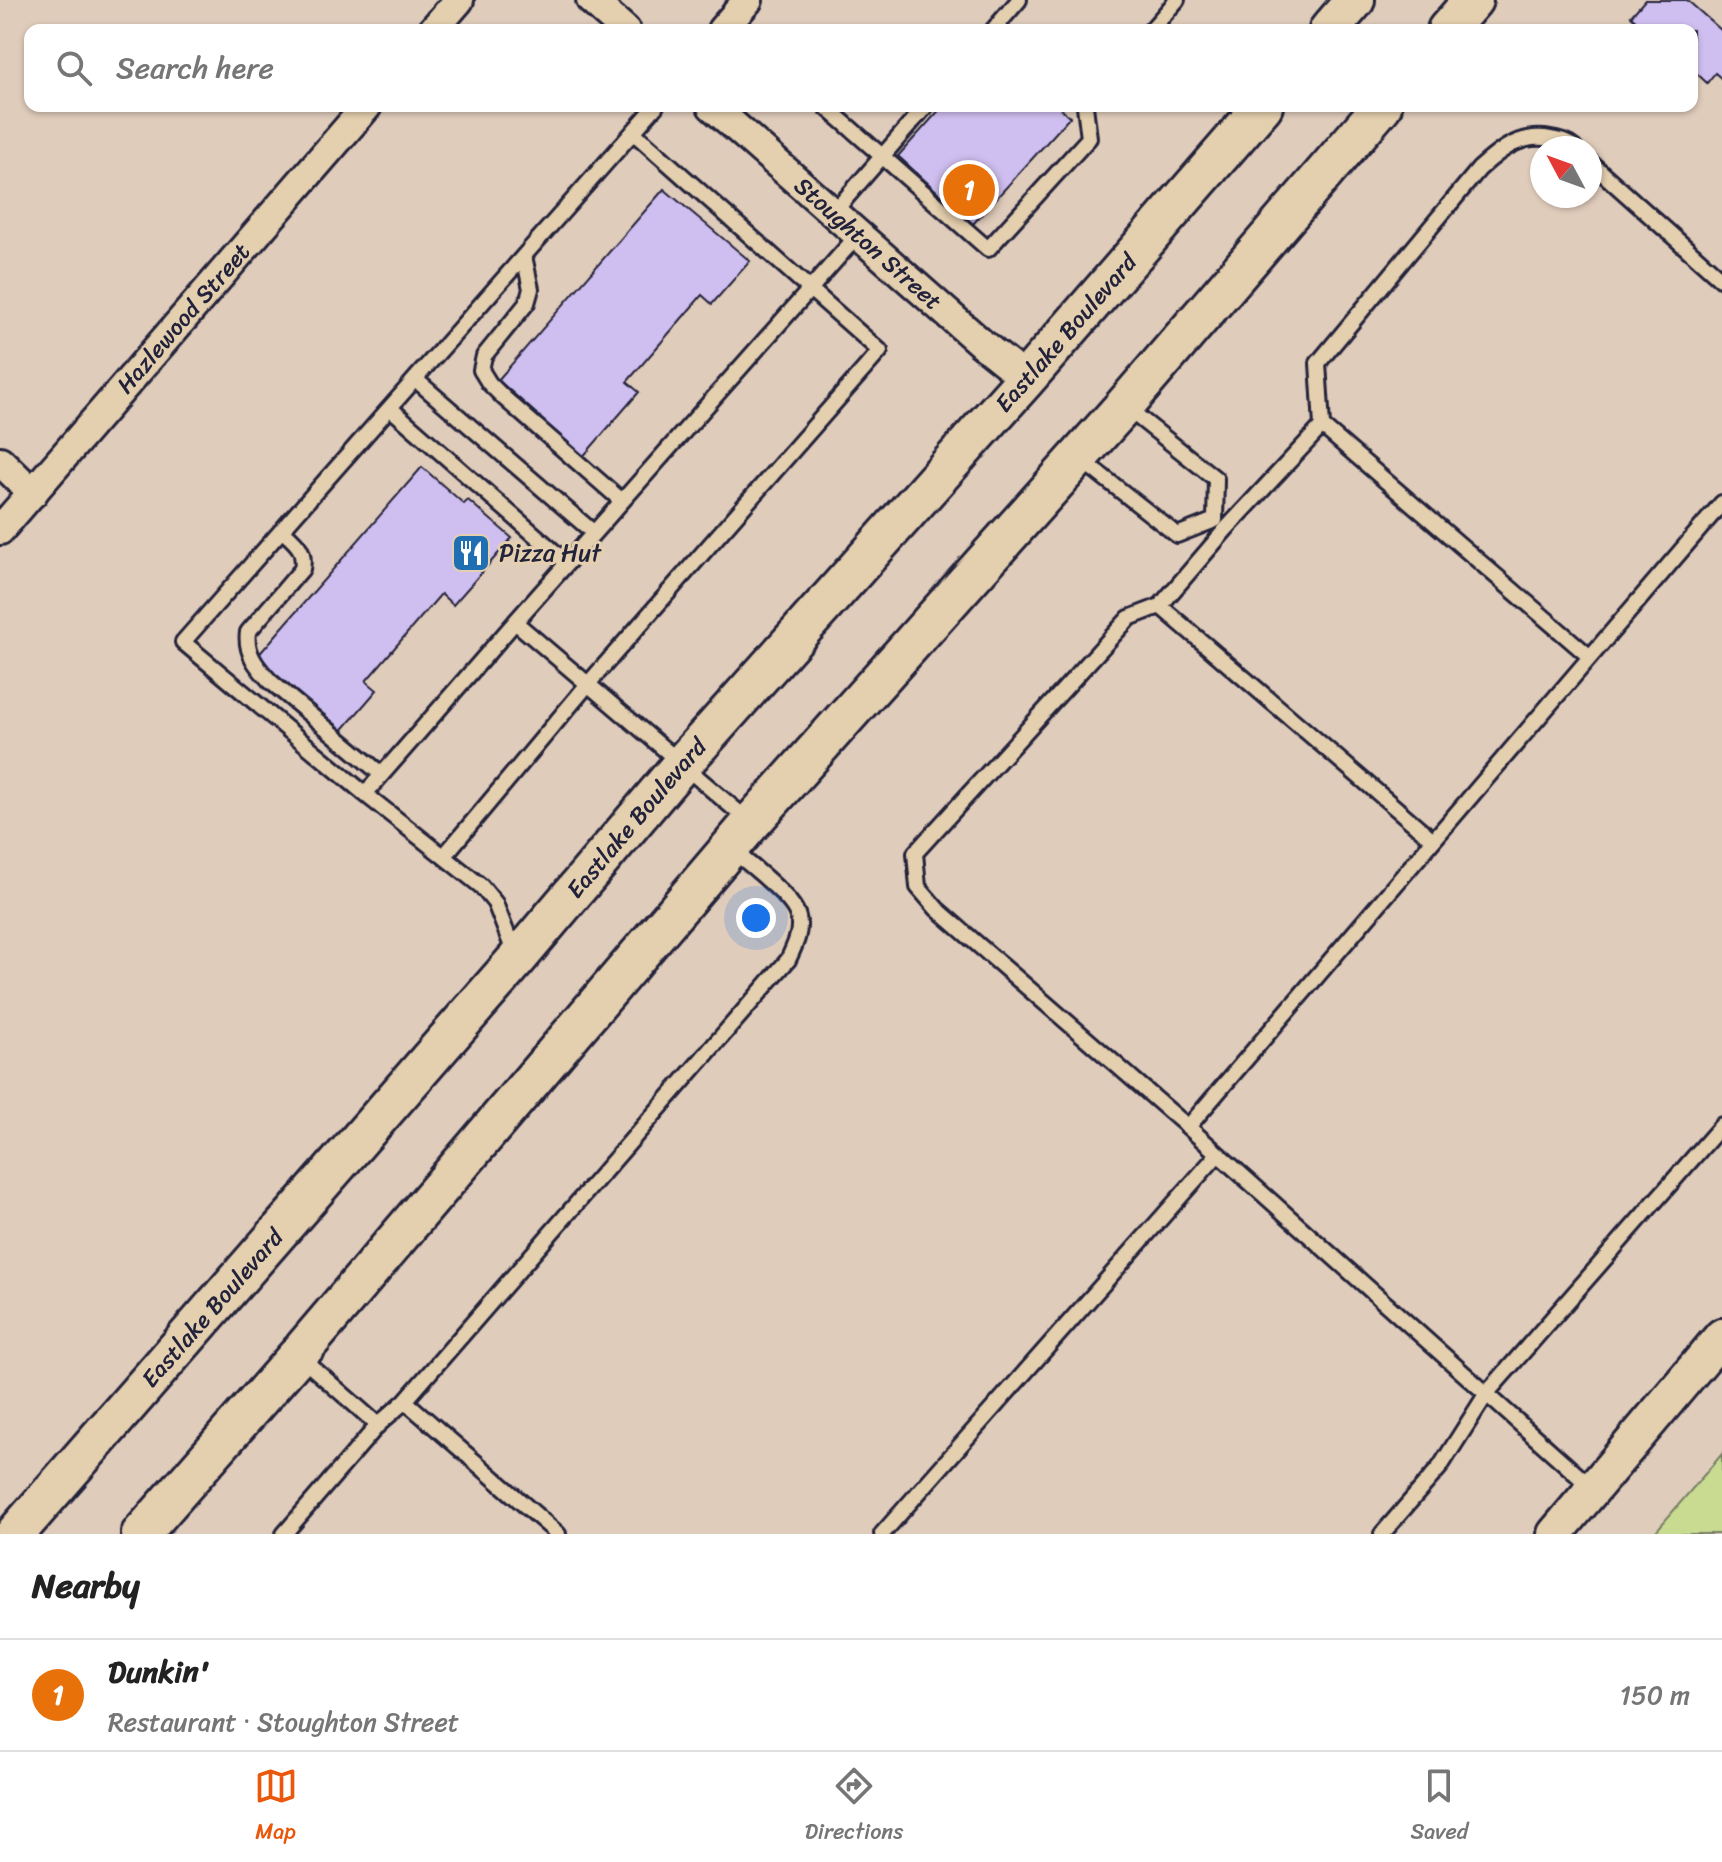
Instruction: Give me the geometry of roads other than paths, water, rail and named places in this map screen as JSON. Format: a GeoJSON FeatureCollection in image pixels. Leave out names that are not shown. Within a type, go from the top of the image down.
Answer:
{"type":"FeatureCollection","features":[{"type":"Feature","properties":{"kind":"main road"},"geometry":{"type":"LineString","coordinates":[[1334,24],[1355,0]]}},
{"type":"Feature","properties":{"kind":"main road"},"geometry":{"type":"LineString","coordinates":[[1452,24],[1473,0]]}},
{"type":"Feature","properties":{"kind":"main road","name":"Eastlake Boulevard"},"geometry":{"type":"LineString","coordinates":[[15,1534],[517,959],[682,764],[1026,379],[1258,112]]}},
{"type":"Feature","properties":{"kind":"main road"},"geometry":{"type":"LineString","coordinates":[[141,1534],[298,1355],[741,835],[1124,406],[1377,112]]}},
{"type":"Feature","properties":{"kind":"street"},"geometry":{"type":"LineString","coordinates":[[438,24],[459,0]]}},
{"type":"Feature","properties":{"kind":"street"},"geometry":{"type":"LineString","coordinates":[[591,0],[618,24]]}},
{"type":"Feature","properties":{"kind":"street","name":"Hazlewood Street"},"geometry":{"type":"LineString","coordinates":[[0,530],[362,112]]}},
{"type":"Feature","properties":{"kind":"street","name":"Stoughton Street"},"geometry":{"type":"LineString","coordinates":[[719,112],[1026,379]]}},
{"type":"Feature","properties":{"kind":"street"},"geometry":{"type":"LineString","coordinates":[[0,461],[33,493]]}},
{"type":"Feature","properties":{"kind":"street"},"geometry":{"type":"LineString","coordinates":[[1555,1534],[1722,1336]]}},
{"type":"Feature","properties":{"kind":"lane"},"geometry":{"type":"LineString","coordinates":[[999,24],[1019,0]]}},
{"type":"Feature","properties":{"kind":"lane"},"geometry":{"type":"LineString","coordinates":[[1156,24],[1177,0]]}},
{"type":"Feature","properties":{"kind":"lane"},"geometry":{"type":"LineString","coordinates":[[517,959],[495,903],[481,886],[183,642],[651,112]]}},
{"type":"Feature","properties":{"kind":"lane"},"geometry":{"type":"LineString","coordinates":[[832,112],[988,249],[1089,138],[1086,112]]}},
{"type":"Feature","properties":{"kind":"lane"},"geometry":{"type":"LineString","coordinates":[[833,213],[921,112]]}},
{"type":"Feature","properties":{"kind":"lane"},"geometry":{"type":"LineString","coordinates":[[444,856],[588,684],[880,351],[633,132]]}},
{"type":"Feature","properties":{"kind":"lane"},"geometry":{"type":"LineString","coordinates":[[1530,138],[1501,149],[1479,169],[1318,363],[1322,426],[1590,657]]}},
{"type":"Feature","properties":{"kind":"lane"},"geometry":{"type":"LineString","coordinates":[[1602,173],[1722,280]]}},
{"type":"Feature","properties":{"kind":"lane"},"geometry":{"type":"LineString","coordinates":[[365,794],[858,235]]}},
{"type":"Feature","properties":{"kind":"lane"},"geometry":{"type":"LineString","coordinates":[[524,256],[531,289],[527,303],[484,356],[481,370],[504,398],[622,501]]}},
{"type":"Feature","properties":{"kind":"lane"},"geometry":{"type":"LineString","coordinates":[[415,379],[594,533]]}},
{"type":"Feature","properties":{"kind":"lane"},"geometry":{"type":"LineString","coordinates":[[1124,406],[1216,479],[1221,524]]}},
{"type":"Feature","properties":{"kind":"lane"},"geometry":{"type":"LineString","coordinates":[[390,408],[567,563]]}},
{"type":"Feature","properties":{"kind":"lane"},"geometry":{"type":"LineString","coordinates":[[1322,426],[1221,524],[1160,606],[1129,618],[915,853],[918,887],[937,909],[1188,1127],[1593,1489]]}},
{"type":"Feature","properties":{"kind":"lane"},"geometry":{"type":"LineString","coordinates":[[1078,457],[1177,535],[1221,524]]}},
{"type":"Feature","properties":{"kind":"lane"},"geometry":{"type":"LineString","coordinates":[[1188,1127],[1722,503]]}},
{"type":"Feature","properties":{"kind":"lane"},"geometry":{"type":"LineString","coordinates":[[282,530],[300,547],[305,557],[302,569],[248,632],[246,643],[250,654],[270,681],[381,774]]}},
{"type":"Feature","properties":{"kind":"lane"},"geometry":{"type":"LineString","coordinates":[[1160,606],[1433,840]]}},
{"type":"Feature","properties":{"kind":"lane"},"geometry":{"type":"LineString","coordinates":[[284,1534],[378,1425],[405,1401],[788,960],[798,938],[798,915],[789,901],[741,835],[682,764],[515,622]]}},
{"type":"Feature","properties":{"kind":"lane"},"geometry":{"type":"LineString","coordinates":[[1382,1534],[1440,1467],[1487,1393],[1722,1125]]}},
{"type":"Feature","properties":{"kind":"lane"},"geometry":{"type":"LineString","coordinates":[[882,1534],[1218,1154]]}},
{"type":"Feature","properties":{"kind":"lane"},"geometry":{"type":"LineString","coordinates":[[298,1355],[378,1425]]}},
{"type":"Feature","properties":{"kind":"lane"},"geometry":{"type":"LineString","coordinates":[[405,1401],[558,1534]]}},
{"type":"Feature","properties":{"kind":"place","name":"Dunkin'"},"geometry":{"type":"Point","coordinates":[969,190]}},
{"type":"Feature","properties":{"kind":"place","name":"Pizza Hut"},"geometry":{"type":"Point","coordinates":[471,553]}}]}
